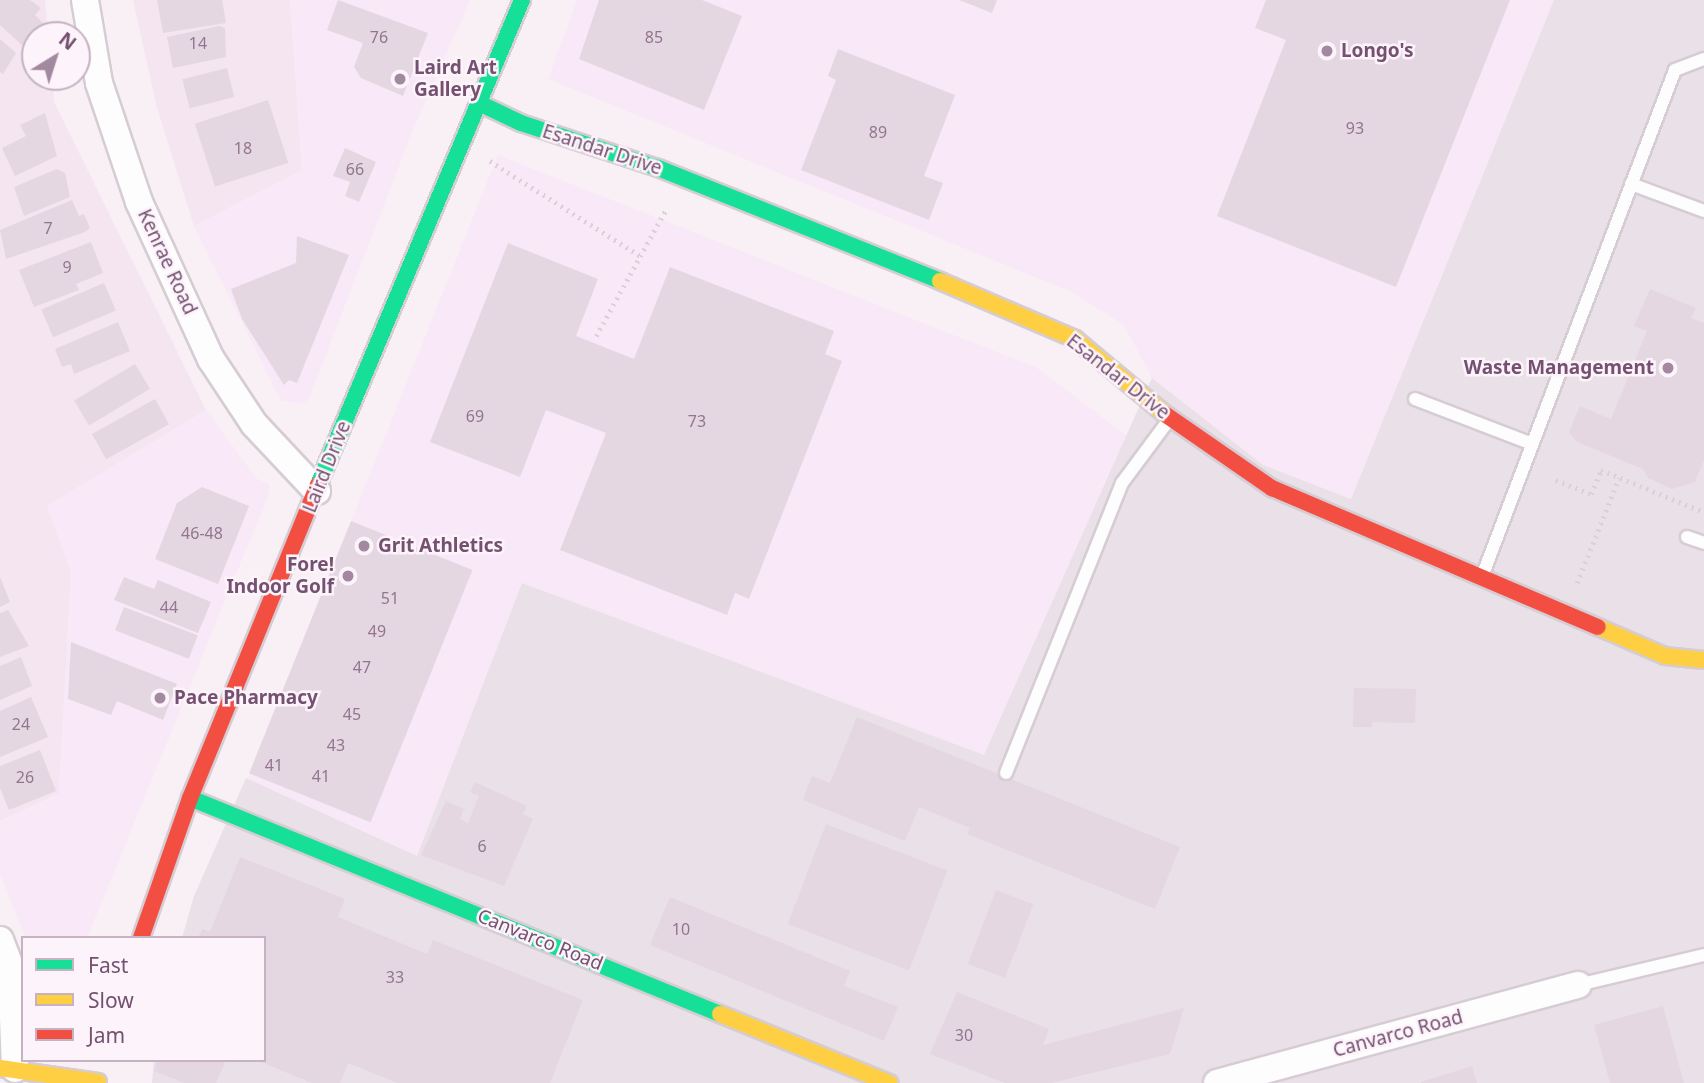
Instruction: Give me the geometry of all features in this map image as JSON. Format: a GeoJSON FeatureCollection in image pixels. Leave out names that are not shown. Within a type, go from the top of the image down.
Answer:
{"type":"FeatureCollection","features":[{"type":"Feature","properties":{"kind":"street","name":"Kenrae Road"},"geometry":{"type":"LineString","coordinates":[[85,0],[99,83],[139,202],[211,359],[254,424],[317,491]]}},
{"type":"Feature","properties":{"kind":"street","name":"Laird Drive"},"geometry":{"type":"LineString","coordinates":[[142,936],[190,798],[407,265],[522,0]]}},
{"type":"Feature","properties":{"kind":"street","name":"Esandar Drive"},"geometry":{"type":"LineString","coordinates":[[479,103],[521,123],[658,168],[1043,323],[1075,339],[1170,418],[1272,488],[1665,656],[1704,660]]}},
{"type":"Feature","properties":{"kind":"street","name":"Canvarco Road"},"geometry":{"type":"LineString","coordinates":[[190,798],[889,1083]]}},
{"type":"Feature","properties":{"kind":"street"},"geometry":{"type":"LineString","coordinates":[[0,940],[11,968],[7,1069],[98,1083],[102,1062]]}},
{"type":"Feature","properties":{"kind":"street","name":"Canvarco Road"},"geometry":{"type":"LineString","coordinates":[[1217,1083],[1578,985]]}},
{"type":"Feature","properties":{"kind":"lane"},"geometry":{"type":"LineString","coordinates":[[1481,577],[1675,69],[1704,59]]}},
{"type":"Feature","properties":{"kind":"lane"},"geometry":{"type":"LineString","coordinates":[[1632,184],[1704,211]]}},
{"type":"Feature","properties":{"kind":"lane"},"geometry":{"type":"LineString","coordinates":[[1415,399],[1532,444]]}},
{"type":"Feature","properties":{"kind":"lane"},"geometry":{"type":"LineString","coordinates":[[1006,773],[1122,483],[1170,418]]}},
{"type":"Feature","properties":{"kind":"lane"},"geometry":{"type":"LineString","coordinates":[[1687,537],[1704,543]]}},
{"type":"Feature","properties":{"kind":"lane"},"geometry":{"type":"LineString","coordinates":[[1578,985],[1704,955]]}},
{"type":"Feature","properties":{"kind":"path"},"geometry":{"type":"LineString","coordinates":[[490,161],[640,256]]}},
{"type":"Feature","properties":{"kind":"path"},"geometry":{"type":"LineString","coordinates":[[596,336],[665,211]]}},
{"type":"Feature","properties":{"kind":"path"},"geometry":{"type":"LineString","coordinates":[[1556,480],[1591,494],[1601,470],[1704,512]]}},
{"type":"Feature","properties":{"kind":"path"},"geometry":{"type":"LineString","coordinates":[[1565,613],[1619,478]]}},
{"type":"Feature","properties":{"kind":"shaded area"},"geometry":{"type":"Polygon","coordinates":[[[0,0],[45,0],[47,21],[21,21],[21,91],[53,91],[54,102],[206,410],[47,506],[71,572],[59,794],[0,821],[0,0]]]}},
{"type":"Feature","properties":{"kind":"shaded area"},"geometry":{"type":"Polygon","coordinates":[[[133,0],[290,0],[302,170],[194,226],[157,108],[133,0]]]}},
{"type":"Feature","properties":{"kind":"shaded area"},"geometry":{"type":"Polygon","coordinates":[[[290,0],[470,0],[413,130],[307,403],[281,401],[194,226],[302,170],[290,0]]]}},
{"type":"Feature","properties":{"kind":"shaded area"},"geometry":{"type":"Polygon","coordinates":[[[577,0],[1554,0],[1351,499],[1263,465],[1152,378],[1124,325],[1072,292],[548,79],[577,0]]]}},
{"type":"Feature","properties":{"kind":"shaded area"},"geometry":{"type":"Polygon","coordinates":[[[1554,0],[1704,0],[1704,1083],[152,1083],[154,1062],[266,1062],[266,936],[183,936],[194,896],[246,778],[417,856],[522,583],[984,755],[1152,378],[1263,465],[1351,499],[1554,0]]]}},
{"type":"Feature","properties":{"kind":"shaded area"},"geometry":{"type":"Polygon","coordinates":[[[498,155],[1037,368],[1127,436],[984,756],[522,583],[417,856],[248,779],[498,155]]]}},
{"type":"Feature","properties":{"kind":"shaded area"},"geometry":{"type":"Polygon","coordinates":[[[206,410],[257,479],[270,485],[88,936],[25,936],[0,875],[0,821],[59,793],[71,572],[47,506],[206,410]]]}},
{"type":"Feature","properties":{"kind":"building"},"geometry":{"type":"Polygon","coordinates":[[[0,0],[30,0],[41,8],[35,15],[41,21],[21,21],[21,44],[0,25],[0,0]]]}},
{"type":"Feature","properties":{"kind":"building"},"geometry":{"type":"Polygon","coordinates":[[[157,0],[222,0],[226,23],[163,33],[157,0]]]}},
{"type":"Feature","properties":{"kind":"building"},"geometry":{"type":"Polygon","coordinates":[[[338,0],[428,33],[403,96],[361,78],[354,67],[363,43],[327,30],[338,0]]]}},
{"type":"Feature","properties":{"kind":"building"},"geometry":{"type":"Polygon","coordinates":[[[599,0],[702,0],[742,16],[704,110],[579,59],[599,0]]]}},
{"type":"Feature","properties":{"kind":"building"},"geometry":{"type":"Polygon","coordinates":[[[959,0],[997,0],[992,13],[959,0]]]}},
{"type":"Feature","properties":{"kind":"building"},"geometry":{"type":"Polygon","coordinates":[[[1266,0],[1510,0],[1396,287],[1217,216],[1286,40],[1255,28],[1266,0]]]}},
{"type":"Feature","properties":{"kind":"building"},"geometry":{"type":"Polygon","coordinates":[[[219,26],[225,28],[226,57],[173,68],[167,37],[219,26]]]}},
{"type":"Feature","properties":{"kind":"building"},"geometry":{"type":"Polygon","coordinates":[[[0,39],[16,53],[3,74],[0,72],[0,39]]]}},
{"type":"Feature","properties":{"kind":"building"},"geometry":{"type":"Polygon","coordinates":[[[838,49],[955,95],[924,176],[943,183],[929,220],[801,170],[836,80],[828,76],[838,49]]]}},
{"type":"Feature","properties":{"kind":"building"},"geometry":{"type":"Polygon","coordinates":[[[227,68],[234,97],[190,108],[182,79],[227,68]]]}},
{"type":"Feature","properties":{"kind":"building"},"geometry":{"type":"Polygon","coordinates":[[[268,100],[288,163],[215,187],[195,124],[268,100]]]}},
{"type":"Feature","properties":{"kind":"building"},"geometry":{"type":"Polygon","coordinates":[[[45,113],[57,156],[15,176],[2,148],[26,136],[20,125],[45,113]]]}},
{"type":"Feature","properties":{"kind":"building"},"geometry":{"type":"Polygon","coordinates":[[[345,148],[376,162],[359,202],[345,196],[350,182],[333,176],[345,148]]]}},
{"type":"Feature","properties":{"kind":"building"},"geometry":{"type":"Polygon","coordinates":[[[57,169],[65,173],[70,197],[24,216],[14,187],[57,169]]]}},
{"type":"Feature","properties":{"kind":"building"},"geometry":{"type":"Polygon","coordinates":[[[72,200],[79,216],[84,214],[90,228],[6,259],[0,230],[72,200]]]}},
{"type":"Feature","properties":{"kind":"building"},"geometry":{"type":"Polygon","coordinates":[[[297,236],[349,255],[297,383],[289,380],[284,385],[242,319],[231,289],[296,263],[297,236]]]}},
{"type":"Feature","properties":{"kind":"building"},"geometry":{"type":"Polygon","coordinates":[[[91,242],[103,273],[76,284],[79,290],[34,307],[19,270],[91,242]]]}},
{"type":"Feature","properties":{"kind":"building"},"geometry":{"type":"Polygon","coordinates":[[[508,243],[598,279],[576,336],[634,359],[670,267],[834,331],[825,354],[842,361],[749,599],[735,593],[727,615],[560,550],[606,433],[546,410],[520,477],[430,442],[508,243]]]}},
{"type":"Feature","properties":{"kind":"building"},"geometry":{"type":"Polygon","coordinates":[[[104,283],[116,311],[53,337],[41,310],[104,283]]]}},
{"type":"Feature","properties":{"kind":"building","name":"Waste Management"},"geometry":{"type":"Polygon","coordinates":[[[1650,289],[1696,308],[1691,318],[1704,323],[1704,460],[1695,482],[1672,489],[1648,478],[1643,469],[1577,442],[1569,432],[1580,406],[1611,419],[1647,331],[1634,326],[1650,289]]]}},
{"type":"Feature","properties":{"kind":"building"},"geometry":{"type":"Polygon","coordinates":[[[118,322],[130,351],[74,374],[71,364],[62,367],[55,349],[118,322]]]}},
{"type":"Feature","properties":{"kind":"building"},"geometry":{"type":"Polygon","coordinates":[[[135,364],[150,389],[89,425],[74,401],[135,364]]]}},
{"type":"Feature","properties":{"kind":"building"},"geometry":{"type":"Polygon","coordinates":[[[155,399],[169,424],[106,459],[92,434],[155,399]]]}},
{"type":"Feature","properties":{"kind":"building"},"geometry":{"type":"Polygon","coordinates":[[[202,487],[249,506],[218,584],[155,559],[177,503],[202,487]]]}},
{"type":"Feature","properties":{"kind":"building"},"geometry":{"type":"Polygon","coordinates":[[[351,521],[472,570],[371,822],[249,773],[351,521]]]}},
{"type":"Feature","properties":{"kind":"building"},"geometry":{"type":"Polygon","coordinates":[[[0,577],[10,602],[0,607],[0,577]]]}},
{"type":"Feature","properties":{"kind":"building"},"geometry":{"type":"Polygon","coordinates":[[[124,577],[154,589],[158,580],[211,602],[198,633],[114,600],[124,577]]]}},
{"type":"Feature","properties":{"kind":"building"},"geometry":{"type":"Polygon","coordinates":[[[124,607],[198,635],[189,659],[115,630],[124,607]]]}},
{"type":"Feature","properties":{"kind":"building"},"geometry":{"type":"Polygon","coordinates":[[[8,610],[29,646],[0,657],[0,613],[8,610]]]}},
{"type":"Feature","properties":{"kind":"building"},"geometry":{"type":"Polygon","coordinates":[[[71,642],[177,684],[163,720],[117,701],[111,715],[68,699],[71,642]]]}},
{"type":"Feature","properties":{"kind":"building"},"geometry":{"type":"Polygon","coordinates":[[[21,657],[32,686],[0,700],[0,666],[21,657]]]}},
{"type":"Feature","properties":{"kind":"building"},"geometry":{"type":"Polygon","coordinates":[[[1354,688],[1416,689],[1415,723],[1372,722],[1372,727],[1353,727],[1354,688]]]}},
{"type":"Feature","properties":{"kind":"building"},"geometry":{"type":"Polygon","coordinates":[[[31,697],[48,737],[0,757],[0,711],[31,697]]]}},
{"type":"Feature","properties":{"kind":"building"},"geometry":{"type":"Polygon","coordinates":[[[857,717],[1180,847],[1155,909],[967,834],[970,828],[919,807],[905,841],[803,800],[812,776],[830,783],[857,717]]]}},
{"type":"Feature","properties":{"kind":"building"},"geometry":{"type":"Polygon","coordinates":[[[40,750],[56,791],[9,810],[0,788],[0,766],[40,750]]]}},
{"type":"Feature","properties":{"kind":"building"},"geometry":{"type":"Polygon","coordinates":[[[475,782],[527,806],[523,814],[533,819],[504,886],[421,855],[446,801],[464,809],[460,819],[468,823],[479,796],[470,792],[475,782]]]}},
{"type":"Feature","properties":{"kind":"building"},"geometry":{"type":"Polygon","coordinates":[[[826,824],[947,871],[909,970],[788,924],[826,824]]]}},
{"type":"Feature","properties":{"kind":"building"},"geometry":{"type":"Polygon","coordinates":[[[240,857],[345,899],[338,917],[427,954],[433,940],[583,1000],[550,1083],[397,1083],[348,1063],[340,1083],[312,1083],[261,1062],[266,1062],[266,936],[199,936],[202,929],[210,932],[240,857]]]}},
{"type":"Feature","properties":{"kind":"building"},"geometry":{"type":"Polygon","coordinates":[[[996,890],[1033,904],[1005,978],[968,964],[996,890]]]}},
{"type":"Feature","properties":{"kind":"building"},"geometry":{"type":"Polygon","coordinates":[[[670,897],[850,971],[844,986],[898,1007],[884,1041],[650,945],[670,897]]]}},
{"type":"Feature","properties":{"kind":"building"},"geometry":{"type":"Polygon","coordinates":[[[957,992],[1049,1029],[1043,1045],[1184,1008],[1170,1054],[1051,1083],[1005,1083],[930,1054],[957,992]]]}},
{"type":"Feature","properties":{"kind":"building"},"geometry":{"type":"Polygon","coordinates":[[[1663,1006],[1684,1083],[1610,1083],[1594,1025],[1663,1006]]]}},
{"type":"Feature","properties":{"kind":"building"},"geometry":{"type":"Polygon","coordinates":[[[157,1062],[225,1062],[216,1083],[184,1083],[154,1071],[157,1062]]]}},
{"type":"Feature","properties":{"kind":"building"},"geometry":{"type":"Polygon","coordinates":[[[1472,1066],[1477,1083],[1421,1083],[1421,1082],[1472,1066]]]}},
{"type":"Feature","properties":{"kind":"traffic: fast"},"geometry":{"type":"LineString","coordinates":[[318,485],[522,0]]}},
{"type":"Feature","properties":{"kind":"traffic: fast"},"geometry":{"type":"LineString","coordinates":[[479,103],[521,123],[658,168],[940,281]]}},
{"type":"Feature","properties":{"kind":"traffic: fast"},"geometry":{"type":"LineString","coordinates":[[190,798],[720,1014]]}},
{"type":"Feature","properties":{"kind":"traffic: slow"},"geometry":{"type":"LineString","coordinates":[[940,281],[1075,339],[1166,415]]}},
{"type":"Feature","properties":{"kind":"traffic: slow"},"geometry":{"type":"LineString","coordinates":[[1598,627],[1665,656],[1704,660]]}},
{"type":"Feature","properties":{"kind":"traffic: slow"},"geometry":{"type":"LineString","coordinates":[[720,1014],[889,1083]]}},
{"type":"Feature","properties":{"kind":"traffic: slow"},"geometry":{"type":"LineString","coordinates":[[0,1068],[98,1082]]}},
{"type":"Feature","properties":{"kind":"traffic: jam"},"geometry":{"type":"LineString","coordinates":[[1166,415],[1272,488],[1598,627]]}},
{"type":"Feature","properties":{"kind":"traffic: jam"},"geometry":{"type":"LineString","coordinates":[[142,936],[190,798],[318,485]]}},
{"type":"Feature","properties":{"kind":"place","name":"Longo's"},"geometry":{"type":"Point","coordinates":[1327,51]}},
{"type":"Feature","properties":{"kind":"place","name":"Laird Art Gallery"},"geometry":{"type":"Point","coordinates":[400,79]}},
{"type":"Feature","properties":{"kind":"place","name":"Waste Management"},"geometry":{"type":"Point","coordinates":[1668,368]}},
{"type":"Feature","properties":{"kind":"place","name":"Grit Athletics"},"geometry":{"type":"Point","coordinates":[364,546]}},
{"type":"Feature","properties":{"kind":"place","name":"Fore! Indoor Golf"},"geometry":{"type":"Point","coordinates":[348,576]}},
{"type":"Feature","properties":{"kind":"place","name":"Pace Pharmacy"},"geometry":{"type":"Point","coordinates":[160,698]}}]}
